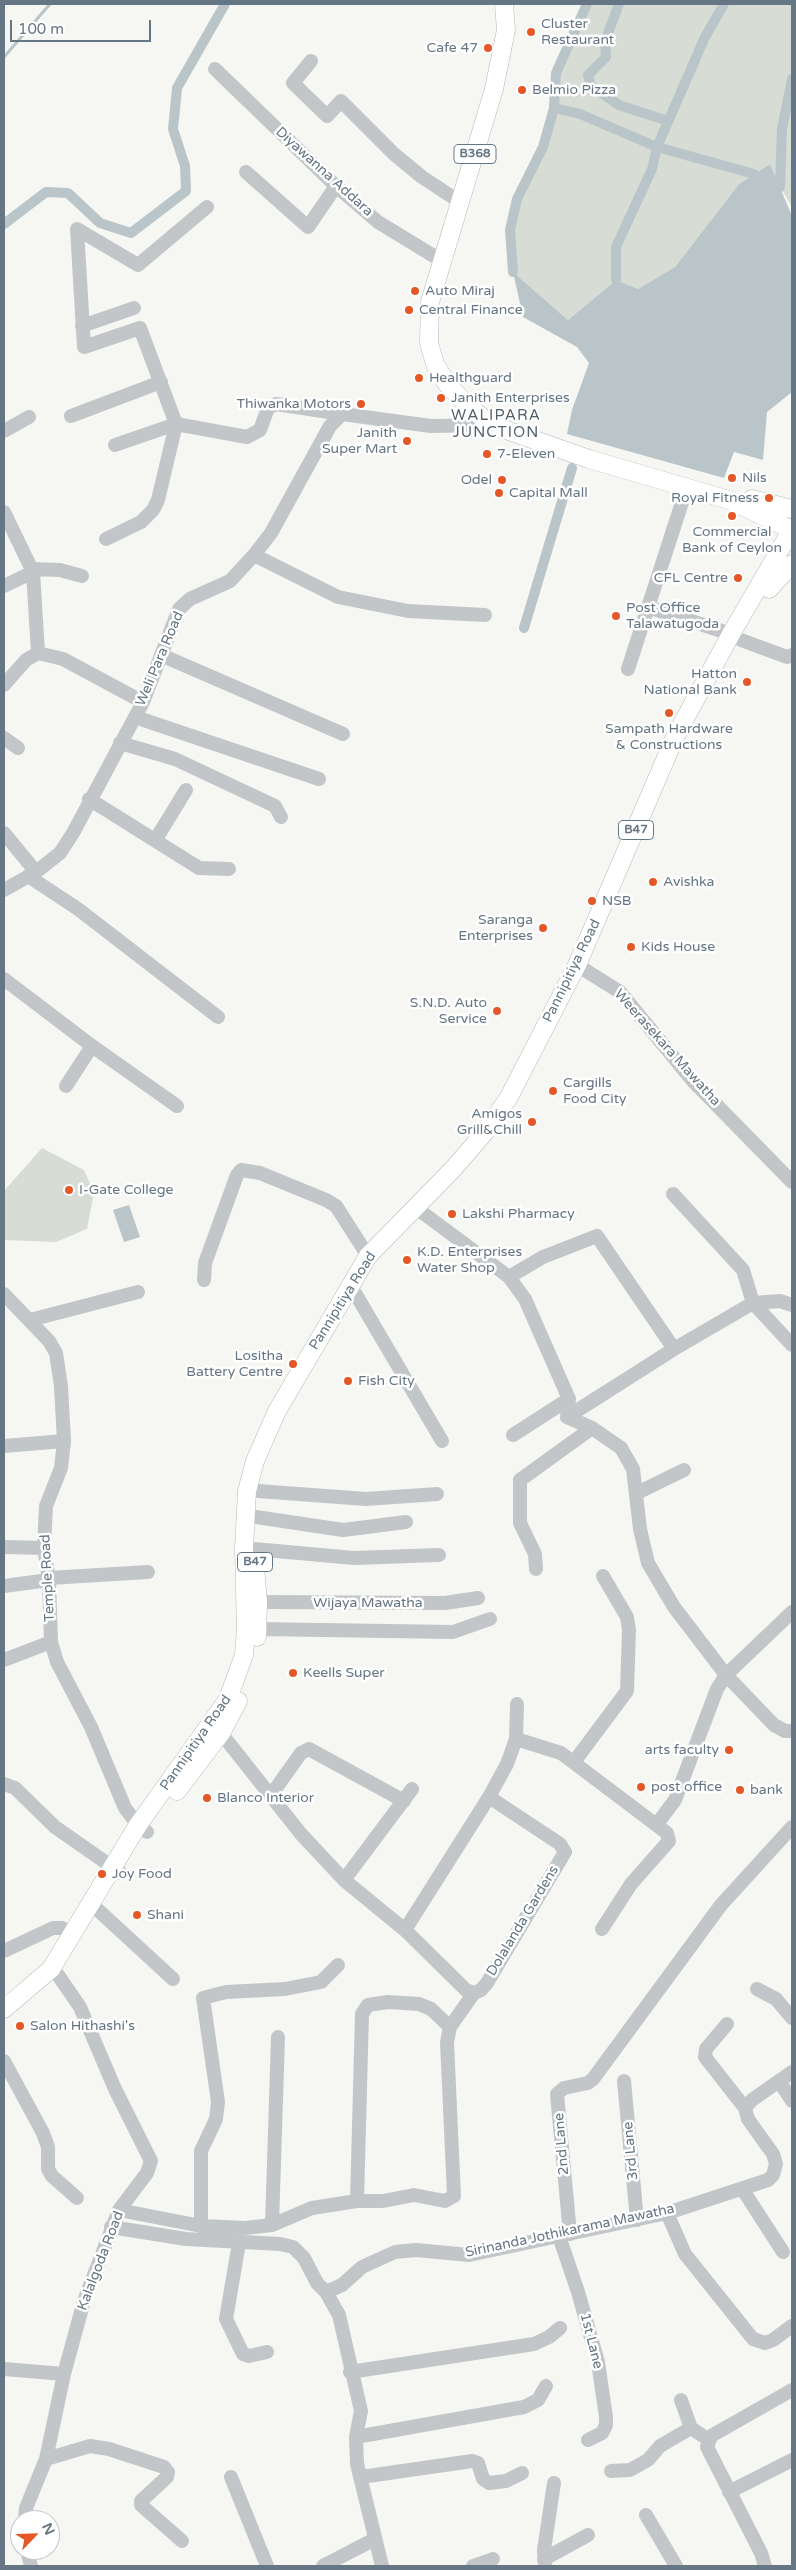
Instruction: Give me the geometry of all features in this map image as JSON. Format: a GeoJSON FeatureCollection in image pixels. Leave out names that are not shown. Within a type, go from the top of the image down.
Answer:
{"type":"FeatureCollection","features":[{"type":"Feature","properties":{"kind":"main road","name":"B368"},"geometry":{"type":"LineString","coordinates":[[504,4],[506,30],[494,89],[430,302],[429,343],[435,364],[447,384],[468,406],[492,425],[589,459],[714,495],[752,509],[792,529]]}},
{"type":"Feature","properties":{"kind":"main road"},"geometry":{"type":"LineString","coordinates":[[714,495],[750,499],[792,510]]}},
{"type":"Feature","properties":{"kind":"main road"},"geometry":{"type":"LineString","coordinates":[[714,495],[763,522],[772,533],[770,546],[753,581],[749,602]]}},
{"type":"Feature","properties":{"kind":"main road","name":"Pannipitiya Road"},"geometry":{"type":"LineString","coordinates":[[736,637],[749,602],[792,529]]}},
{"type":"Feature","properties":{"kind":"main road","name":"Pannipitiya Road"},"geometry":{"type":"LineString","coordinates":[[142,1829],[220,1733],[249,1682],[256,1654],[258,1602],[254,1549],[258,1492],[264,1464],[286,1416],[355,1293],[382,1257],[490,1144],[518,1102],[582,967],[675,737],[792,549]]}},
{"type":"Feature","properties":{"kind":"main road"},"geometry":{"type":"LineString","coordinates":[[768,589],[792,564]]}},
{"type":"Feature","properties":{"kind":"main road","name":"Pannipitiya Road"},"geometry":{"type":"LineString","coordinates":[[4,2009],[55,1972],[72,1936],[228,1698],[238,1677],[244,1655],[246,1629],[244,1549],[247,1490],[255,1461],[277,1411],[368,1256],[454,1168],[485,1132],[509,1097],[582,967]]}},
{"type":"Feature","properties":{"kind":"main road","name":"Pannipitiya Road"},"geometry":{"type":"LineString","coordinates":[[4,2022],[55,1972],[98,1910],[117,1870]]}},
{"type":"Feature","properties":{"kind":"street"},"geometry":{"type":"LineString","coordinates":[[311,61],[293,83],[326,116],[341,101],[394,154],[422,177],[460,202]]}},
{"type":"Feature","properties":{"kind":"street","name":"Diyawanna Addara"},"geometry":{"type":"LineString","coordinates":[[216,70],[336,186],[378,222],[442,261]]}},
{"type":"Feature","properties":{"kind":"street"},"geometry":{"type":"LineString","coordinates":[[246,172],[308,227],[336,186]]}},
{"type":"Feature","properties":{"kind":"street"},"geometry":{"type":"LineString","coordinates":[[106,539],[141,522],[153,510],[158,500],[176,424],[140,328],[84,347],[77,229],[138,265],[207,207]]}},
{"type":"Feature","properties":{"kind":"street"},"geometry":{"type":"LineString","coordinates":[[82,326],[134,308]]}},
{"type":"Feature","properties":{"kind":"street"},"geometry":{"type":"LineString","coordinates":[[71,416],[161,382]]}},
{"type":"Feature","properties":{"kind":"street"},"geometry":{"type":"LineString","coordinates":[[115,445],[176,424],[247,437],[260,430],[268,408],[276,404],[431,426],[492,425]]}},
{"type":"Feature","properties":{"kind":"street","name":"Weli Para Road"},"geometry":{"type":"LineString","coordinates":[[4,890],[32,874],[60,853],[73,834],[89,799],[143,702],[179,609],[190,599],[230,581],[254,555],[271,532],[330,426],[342,414]]}},
{"type":"Feature","properties":{"kind":"street"},"geometry":{"type":"LineString","coordinates":[[4,431],[29,417]]}},
{"type":"Feature","properties":{"kind":"street"},"geometry":{"type":"LineString","coordinates":[[628,669],[687,487]]}},
{"type":"Feature","properties":{"kind":"street"},"geometry":{"type":"LineString","coordinates":[[4,512],[32,571],[38,653]]}},
{"type":"Feature","properties":{"kind":"street"},"geometry":{"type":"LineString","coordinates":[[254,555],[338,597],[408,611],[485,615]]}},
{"type":"Feature","properties":{"kind":"street"},"geometry":{"type":"LineString","coordinates":[[4,586],[32,571],[60,570],[82,576]]}},
{"type":"Feature","properties":{"kind":"street"},"geometry":{"type":"LineString","coordinates":[[648,607],[736,637],[787,657],[792,655]]}},
{"type":"Feature","properties":{"kind":"street"},"geometry":{"type":"LineString","coordinates":[[4,685],[26,660],[38,653],[62,659],[143,702]]}},
{"type":"Feature","properties":{"kind":"street"},"geometry":{"type":"LineString","coordinates":[[161,655],[343,734]]}},
{"type":"Feature","properties":{"kind":"street"},"geometry":{"type":"LineString","coordinates":[[135,717],[319,779]]}},
{"type":"Feature","properties":{"kind":"street"},"geometry":{"type":"LineString","coordinates":[[4,738],[18,748]]}},
{"type":"Feature","properties":{"kind":"street"},"geometry":{"type":"LineString","coordinates":[[120,743],[175,759],[275,806],[281,818]]}},
{"type":"Feature","properties":{"kind":"street"},"geometry":{"type":"LineString","coordinates":[[156,839],[186,790]]}},
{"type":"Feature","properties":{"kind":"street"},"geometry":{"type":"LineString","coordinates":[[89,799],[156,839],[199,868],[229,869]]}},
{"type":"Feature","properties":{"kind":"street"},"geometry":{"type":"LineString","coordinates":[[4,833],[32,874],[218,1017]]}},
{"type":"Feature","properties":{"kind":"street","name":"Weerasekara Mawatha"},"geometry":{"type":"LineString","coordinates":[[582,967],[620,992],[694,1081],[792,1182]]}},
{"type":"Feature","properties":{"kind":"street"},"geometry":{"type":"LineString","coordinates":[[4,979],[92,1046],[177,1106]]}},
{"type":"Feature","properties":{"kind":"street"},"geometry":{"type":"LineString","coordinates":[[66,1086],[92,1046]]}},
{"type":"Feature","properties":{"kind":"street"},"geometry":{"type":"LineString","coordinates":[[204,1280],[205,1263],[237,1175],[241,1170],[260,1172],[336,1206],[368,1256]]}},
{"type":"Feature","properties":{"kind":"street"},"geometry":{"type":"LineString","coordinates":[[673,1194],[743,1270],[753,1303],[792,1345]]}},
{"type":"Feature","properties":{"kind":"street"},"geometry":{"type":"LineString","coordinates":[[423,1213],[510,1277],[525,1299],[569,1399],[567,1417]]}},
{"type":"Feature","properties":{"kind":"street"},"geometry":{"type":"LineString","coordinates":[[510,1277],[544,1257],[597,1236],[674,1349]]}},
{"type":"Feature","properties":{"kind":"street"},"geometry":{"type":"LineString","coordinates":[[30,1320],[138,1292]]}},
{"type":"Feature","properties":{"kind":"street"},"geometry":{"type":"LineString","coordinates":[[355,1293],[442,1441]]}},
{"type":"Feature","properties":{"kind":"street","name":"Temple Road"},"geometry":{"type":"LineString","coordinates":[[6,1301],[30,1320],[49,1341],[56,1353],[61,1386],[64,1441],[61,1468],[46,1506],[44,1548],[49,1579],[51,1642],[56,1662],[91,1727],[126,1808],[142,1829]]}},
{"type":"Feature","properties":{"kind":"street"},"geometry":{"type":"LineString","coordinates":[[567,1417],[674,1349],[753,1303],[780,1301],[792,1305]]}},
{"type":"Feature","properties":{"kind":"street"},"geometry":{"type":"LineString","coordinates":[[513,1435],[569,1399]]}},
{"type":"Feature","properties":{"kind":"street"},"geometry":{"type":"LineString","coordinates":[[567,1417],[592,1428],[621,1448],[633,1469],[640,1529],[648,1563],[674,1607],[726,1676],[774,1725],[785,1731],[792,1731]]}},
{"type":"Feature","properties":{"kind":"street"},"geometry":{"type":"LineString","coordinates":[[536,1569],[535,1554],[520,1523],[520,1480],[592,1428]]}},
{"type":"Feature","properties":{"kind":"street"},"geometry":{"type":"LineString","coordinates":[[4,1446],[64,1441]]}},
{"type":"Feature","properties":{"kind":"street"},"geometry":{"type":"LineString","coordinates":[[637,1493],[684,1470]]}},
{"type":"Feature","properties":{"kind":"street"},"geometry":{"type":"LineString","coordinates":[[258,1492],[366,1499],[437,1494]]}},
{"type":"Feature","properties":{"kind":"street"},"geometry":{"type":"LineString","coordinates":[[256,1517],[343,1530],[406,1522]]}},
{"type":"Feature","properties":{"kind":"street"},"geometry":{"type":"LineString","coordinates":[[4,1547],[44,1548]]}},
{"type":"Feature","properties":{"kind":"street"},"geometry":{"type":"LineString","coordinates":[[254,1549],[354,1558],[439,1556]]}},
{"type":"Feature","properties":{"kind":"street"},"geometry":{"type":"LineString","coordinates":[[4,1586],[49,1579],[148,1572]]}},
{"type":"Feature","properties":{"kind":"street"},"geometry":{"type":"LineString","coordinates":[[574,1762],[627,1691],[630,1630],[627,1617],[603,1576]]}},
{"type":"Feature","properties":{"kind":"street","name":"Wijaya Mawatha"},"geometry":{"type":"LineString","coordinates":[[258,1602],[445,1603],[478,1598]]}},
{"type":"Feature","properties":{"kind":"street"},"geometry":{"type":"LineString","coordinates":[[658,1824],[674,1800],[717,1689],[726,1676],[792,1612]]}},
{"type":"Feature","properties":{"kind":"street"},"geometry":{"type":"LineString","coordinates":[[257,1629],[452,1632],[490,1619]]}},
{"type":"Feature","properties":{"kind":"street"},"geometry":{"type":"LineString","coordinates":[[4,1660],[51,1642]]}},
{"type":"Feature","properties":{"kind":"street"},"geometry":{"type":"LineString","coordinates":[[405,1930],[489,1797],[507,1764],[516,1739],[517,1704]]}},
{"type":"Feature","properties":{"kind":"street"},"geometry":{"type":"LineString","coordinates":[[119,2210],[201,2226],[245,2228],[272,2224],[312,2208],[357,2201],[383,2201],[414,2195],[445,2201],[454,2196],[447,2042],[450,2027],[474,1993],[466,1990],[405,1930],[344,1880],[300,1834],[272,1795],[220,1733]]}},
{"type":"Feature","properties":{"kind":"street"},"geometry":{"type":"LineString","coordinates":[[516,1739],[561,1753],[658,1824],[667,1833],[669,1841],[631,1884],[602,1929]]}},
{"type":"Feature","properties":{"kind":"street"},"geometry":{"type":"LineString","coordinates":[[272,1795],[300,1753],[309,1749],[404,1801]]}},
{"type":"Feature","properties":{"kind":"street"},"geometry":{"type":"LineString","coordinates":[[4,1784],[15,1788],[55,1828],[117,1870]]}},
{"type":"Feature","properties":{"kind":"street"},"geometry":{"type":"LineString","coordinates":[[344,1880],[412,1789]]}},
{"type":"Feature","properties":{"kind":"street","name":"Dolalanda Gardens"},"geometry":{"type":"LineString","coordinates":[[474,1993],[481,1990],[487,1982],[565,1852],[560,1844],[489,1797]]}},
{"type":"Feature","properties":{"kind":"street","name":"2nd Lane"},"geometry":{"type":"LineString","coordinates":[[564,2235],[557,2094],[564,2088],[588,2083],[593,2079],[721,1905],[792,1827]]}},
{"type":"Feature","properties":{"kind":"street"},"geometry":{"type":"LineString","coordinates":[[98,1910],[173,1979]]}},
{"type":"Feature","properties":{"kind":"street"},"geometry":{"type":"LineString","coordinates":[[4,1951],[54,1928],[62,1928],[72,1936]]}},
{"type":"Feature","properties":{"kind":"street"},"geometry":{"type":"LineString","coordinates":[[201,2226],[201,2151],[216,2119],[218,2102],[203,1998],[226,1992],[285,1989],[321,1982],[338,1964]]}},
{"type":"Feature","properties":{"kind":"street","name":"Kalalgoda Road"},"geometry":{"type":"LineString","coordinates":[[26,2510],[46,2459],[64,2374],[84,2301],[119,2210],[147,2173],[151,2161],[115,2089],[80,2007],[55,1972]]}},
{"type":"Feature","properties":{"kind":"street"},"geometry":{"type":"LineString","coordinates":[[757,1989],[776,1999],[792,2018]]}},
{"type":"Feature","properties":{"kind":"street"},"geometry":{"type":"LineString","coordinates":[[357,2201],[362,2014],[368,2005],[388,2002],[419,2004],[431,2009],[450,2027]]}},
{"type":"Feature","properties":{"kind":"street"},"geometry":{"type":"LineString","coordinates":[[727,2024],[706,2049],[705,2057],[745,2108],[752,2100],[792,2072]]}},
{"type":"Feature","properties":{"kind":"street"},"geometry":{"type":"LineString","coordinates":[[272,2224],[278,2037]]}},
{"type":"Feature","properties":{"kind":"street"},"geometry":{"type":"LineString","coordinates":[[4,2061],[43,2133],[48,2147],[48,2169],[52,2176],[77,2198]]}},
{"type":"Feature","properties":{"kind":"street"},"geometry":{"type":"LineString","coordinates":[[778,2081],[792,2101]]}},
{"type":"Feature","properties":{"kind":"street","name":"3rd Lane"},"geometry":{"type":"LineString","coordinates":[[624,2082],[637,2220]]}},
{"type":"Feature","properties":{"kind":"street","name":"Sirinanda Jothikarama Mawatha"},"geometry":{"type":"LineString","coordinates":[[326,2292],[342,2285],[362,2267],[394,2252],[416,2250],[469,2255],[667,2213],[743,2190],[768,2180],[773,2175],[776,2164],[773,2154],[748,2119],[745,2108]]}},
{"type":"Feature","properties":{"kind":"street"},"geometry":{"type":"LineString","coordinates":[[743,2190],[783,2252]]}},
{"type":"Feature","properties":{"kind":"street"},"geometry":{"type":"LineString","coordinates":[[667,2213],[685,2254],[753,2339],[765,2343],[773,2340],[792,2326]]}},
{"type":"Feature","properties":{"kind":"street"},"geometry":{"type":"LineString","coordinates":[[111,2227],[186,2239],[280,2244],[293,2247],[304,2258],[317,2283],[326,2292],[338,2315],[350,2372],[361,2411],[356,2437],[357,2464],[382,2566]]}},
{"type":"Feature","properties":{"kind":"street","name":"1st Lane"},"geometry":{"type":"LineString","coordinates":[[564,2235],[598,2362],[606,2417],[606,2425],[602,2434],[588,2440]]}},
{"type":"Feature","properties":{"kind":"street"},"geometry":{"type":"LineString","coordinates":[[239,2243],[226,2319],[243,2354],[249,2356],[267,2352]]}},
{"type":"Feature","properties":{"kind":"street"},"geometry":{"type":"LineString","coordinates":[[350,2372],[534,2344],[549,2337],[560,2328]]}},
{"type":"Feature","properties":{"kind":"street"},"geometry":{"type":"LineString","coordinates":[[4,2369],[64,2374]]}},
{"type":"Feature","properties":{"kind":"street"},"geometry":{"type":"LineString","coordinates":[[356,2437],[524,2407],[538,2400],[546,2386]]}},
{"type":"Feature","properties":{"kind":"street"},"geometry":{"type":"LineString","coordinates":[[765,2566],[761,2553],[707,2447],[711,2436],[792,2390]]}},
{"type":"Feature","properties":{"kind":"street"},"geometry":{"type":"LineString","coordinates":[[680,2400],[691,2428],[709,2440]]}},
{"type":"Feature","properties":{"kind":"street"},"geometry":{"type":"LineString","coordinates":[[611,2471],[630,2470],[648,2460],[660,2446],[691,2428]]}},
{"type":"Feature","properties":{"kind":"street"},"geometry":{"type":"LineString","coordinates":[[46,2459],[90,2446],[109,2449],[164,2467],[168,2472],[167,2477],[141,2501],[141,2505],[182,2541]]}},
{"type":"Feature","properties":{"kind":"street"},"geometry":{"type":"LineString","coordinates":[[729,2492],[792,2460]]}},
{"type":"Feature","properties":{"kind":"street"},"geometry":{"type":"LineString","coordinates":[[361,2477],[472,2461],[478,2462],[483,2479],[489,2483],[506,2481],[522,2473]]}},
{"type":"Feature","properties":{"kind":"street"},"geometry":{"type":"LineString","coordinates":[[231,2477],[267,2566]]}},
{"type":"Feature","properties":{"kind":"street"},"geometry":{"type":"LineString","coordinates":[[544,2563],[554,2483]]}},
{"type":"Feature","properties":{"kind":"street"},"geometry":{"type":"LineString","coordinates":[[646,2515],[676,2566]]}},
{"type":"Feature","properties":{"kind":"street"},"geometry":{"type":"LineString","coordinates":[[544,2563],[588,2535]]}},
{"type":"Feature","properties":{"kind":"street"},"geometry":{"type":"LineString","coordinates":[[323,2566],[375,2539]]}},
{"type":"Feature","properties":{"kind":"street"},"geometry":{"type":"LineString","coordinates":[[472,2566],[492,2559]]}},
{"type":"Feature","properties":{"kind":"shaded area"},"geometry":{"type":"Polygon","coordinates":[[[587,4],[792,4],[792,207],[780,187],[770,164],[739,184],[675,267],[638,289],[616,280],[568,320],[513,272],[510,230],[517,199],[543,147],[554,108],[556,73],[587,4]]]}},
{"type":"Feature","properties":{"kind":"shaded area"},"geometry":{"type":"Polygon","coordinates":[[[770,164],[792,216],[792,392],[767,412],[763,460],[734,452],[724,478],[567,434],[572,410],[589,363],[577,347],[523,317],[513,272],[568,320],[616,280],[638,289],[675,267],[739,184],[770,164]]]}},
{"type":"Feature","properties":{"kind":"shaded area"},"geometry":{"type":"Polygon","coordinates":[[[42,1148],[84,1170],[94,1193],[87,1229],[56,1242],[4,1240],[4,1191],[42,1148]]]}},
{"type":"Feature","properties":{"kind":"shaded area"},"geometry":{"type":"Polygon","coordinates":[[[129,1205],[140,1237],[124,1242],[113,1210],[129,1205]]]}},
{"type":"Feature","properties":{"kind":"waterway"},"geometry":{"type":"LineString","coordinates":[[4,57],[50,4]]}},
{"type":"Feature","properties":{"kind":"waterway"},"geometry":{"type":"LineString","coordinates":[[4,224],[46,192],[68,193],[100,223],[131,233],[186,191],[185,166],[173,129],[177,88],[225,4]]}},
{"type":"Feature","properties":{"kind":"waterway"},"geometry":{"type":"LineString","coordinates":[[554,108],[556,73],[587,4]]}},
{"type":"Feature","properties":{"kind":"waterway"},"geometry":{"type":"LineString","coordinates":[[619,4],[605,41],[606,57],[588,75],[591,86],[619,105],[668,121]]}},
{"type":"Feature","properties":{"kind":"waterway"},"geometry":{"type":"LineString","coordinates":[[616,280],[616,247],[652,169],[657,147],[705,37],[724,4]]}},
{"type":"Feature","properties":{"kind":"waterway"},"geometry":{"type":"LineString","coordinates":[[780,187],[782,129],[792,79]]}},
{"type":"Feature","properties":{"kind":"waterway"},"geometry":{"type":"LineString","coordinates":[[513,272],[510,230],[517,199],[543,147],[554,108],[580,114],[657,147],[754,174]]}},
{"type":"Feature","properties":{"kind":"waterway"},"geometry":{"type":"LineString","coordinates":[[524,628],[572,468]]}},
{"type":"Feature","properties":{"kind":"place","name":"Cluster Restaurant"},"geometry":{"type":"Point","coordinates":[531,32]}},
{"type":"Feature","properties":{"kind":"place","name":"Cafe 47"},"geometry":{"type":"Point","coordinates":[488,48]}},
{"type":"Feature","properties":{"kind":"place","name":"Belmio Pizza"},"geometry":{"type":"Point","coordinates":[522,90]}},
{"type":"Feature","properties":{"kind":"place","name":"Auto Miraj"},"geometry":{"type":"Point","coordinates":[415,291]}},
{"type":"Feature","properties":{"kind":"place","name":"Central Finance"},"geometry":{"type":"Point","coordinates":[409,310]}},
{"type":"Feature","properties":{"kind":"place","name":"Healthguard"},"geometry":{"type":"Point","coordinates":[419,378]}},
{"type":"Feature","properties":{"kind":"place","name":"Janith Enterprises"},"geometry":{"type":"Point","coordinates":[441,398]}},
{"type":"Feature","properties":{"kind":"place","name":"Thiwanka Motors"},"geometry":{"type":"Point","coordinates":[361,404]}},
{"type":"Feature","properties":{"kind":"place","name":"Janith Super Mart"},"geometry":{"type":"Point","coordinates":[407,441]}},
{"type":"Feature","properties":{"kind":"place","name":"7-Eleven"},"geometry":{"type":"Point","coordinates":[487,454]}},
{"type":"Feature","properties":{"kind":"place","name":"Nils"},"geometry":{"type":"Point","coordinates":[732,478]}},
{"type":"Feature","properties":{"kind":"place","name":"Odel"},"geometry":{"type":"Point","coordinates":[502,480]}},
{"type":"Feature","properties":{"kind":"place","name":"Capital Mall"},"geometry":{"type":"Point","coordinates":[499,493]}},
{"type":"Feature","properties":{"kind":"place","name":"Royal Fitness"},"geometry":{"type":"Point","coordinates":[769,498]}},
{"type":"Feature","properties":{"kind":"place","name":"Commercial Bank of Ceylon"},"geometry":{"type":"Point","coordinates":[732,516]}},
{"type":"Feature","properties":{"kind":"place","name":"CFL Centre"},"geometry":{"type":"Point","coordinates":[738,578]}},
{"type":"Feature","properties":{"kind":"place","name":"Post Office Talawatugoda"},"geometry":{"type":"Point","coordinates":[616,616]}},
{"type":"Feature","properties":{"kind":"place","name":"Hatton National Bank"},"geometry":{"type":"Point","coordinates":[747,682]}},
{"type":"Feature","properties":{"kind":"place","name":"Sampath Hardware & Constructions"},"geometry":{"type":"Point","coordinates":[669,713]}},
{"type":"Feature","properties":{"kind":"place","name":"Avishka"},"geometry":{"type":"Point","coordinates":[653,882]}},
{"type":"Feature","properties":{"kind":"place","name":"NSB"},"geometry":{"type":"Point","coordinates":[592,901]}},
{"type":"Feature","properties":{"kind":"place","name":"Saranga Enterprises"},"geometry":{"type":"Point","coordinates":[543,928]}},
{"type":"Feature","properties":{"kind":"place","name":"Kids House"},"geometry":{"type":"Point","coordinates":[631,947]}},
{"type":"Feature","properties":{"kind":"place","name":"S.N.D. Auto Service"},"geometry":{"type":"Point","coordinates":[497,1011]}},
{"type":"Feature","properties":{"kind":"place","name":"Cargills Food City"},"geometry":{"type":"Point","coordinates":[553,1091]}},
{"type":"Feature","properties":{"kind":"place","name":"Amigos Grill&Chill"},"geometry":{"type":"Point","coordinates":[532,1122]}},
{"type":"Feature","properties":{"kind":"place","name":"I-Gate College"},"geometry":{"type":"Point","coordinates":[69,1190]}},
{"type":"Feature","properties":{"kind":"place","name":"Lakshi Pharmacy"},"geometry":{"type":"Point","coordinates":[452,1214]}},
{"type":"Feature","properties":{"kind":"place","name":"K.D. Enterprises Water Shop"},"geometry":{"type":"Point","coordinates":[407,1260]}},
{"type":"Feature","properties":{"kind":"place","name":"Lositha Battery Centre"},"geometry":{"type":"Point","coordinates":[293,1364]}},
{"type":"Feature","properties":{"kind":"place","name":"Fish City"},"geometry":{"type":"Point","coordinates":[348,1381]}},
{"type":"Feature","properties":{"kind":"place","name":"Keells Super"},"geometry":{"type":"Point","coordinates":[293,1673]}},
{"type":"Feature","properties":{"kind":"place","name":"arts faculty"},"geometry":{"type":"Point","coordinates":[729,1750]}},
{"type":"Feature","properties":{"kind":"place","name":"post office"},"geometry":{"type":"Point","coordinates":[641,1787]}},
{"type":"Feature","properties":{"kind":"place","name":"bank"},"geometry":{"type":"Point","coordinates":[740,1790]}},
{"type":"Feature","properties":{"kind":"place","name":"Blanco Interior"},"geometry":{"type":"Point","coordinates":[207,1798]}},
{"type":"Feature","properties":{"kind":"place","name":"Joy Food"},"geometry":{"type":"Point","coordinates":[102,1874]}},
{"type":"Feature","properties":{"kind":"place","name":"Shani"},"geometry":{"type":"Point","coordinates":[137,1915]}},
{"type":"Feature","properties":{"kind":"place","name":"Salon Hithashi's"},"geometry":{"type":"Point","coordinates":[20,2026]}},
{"type":"Feature","properties":{"kind":"district","name":"WALIPARA JUNCTION"},"geometry":{"type":"Point","coordinates":[496,424]}}]}
